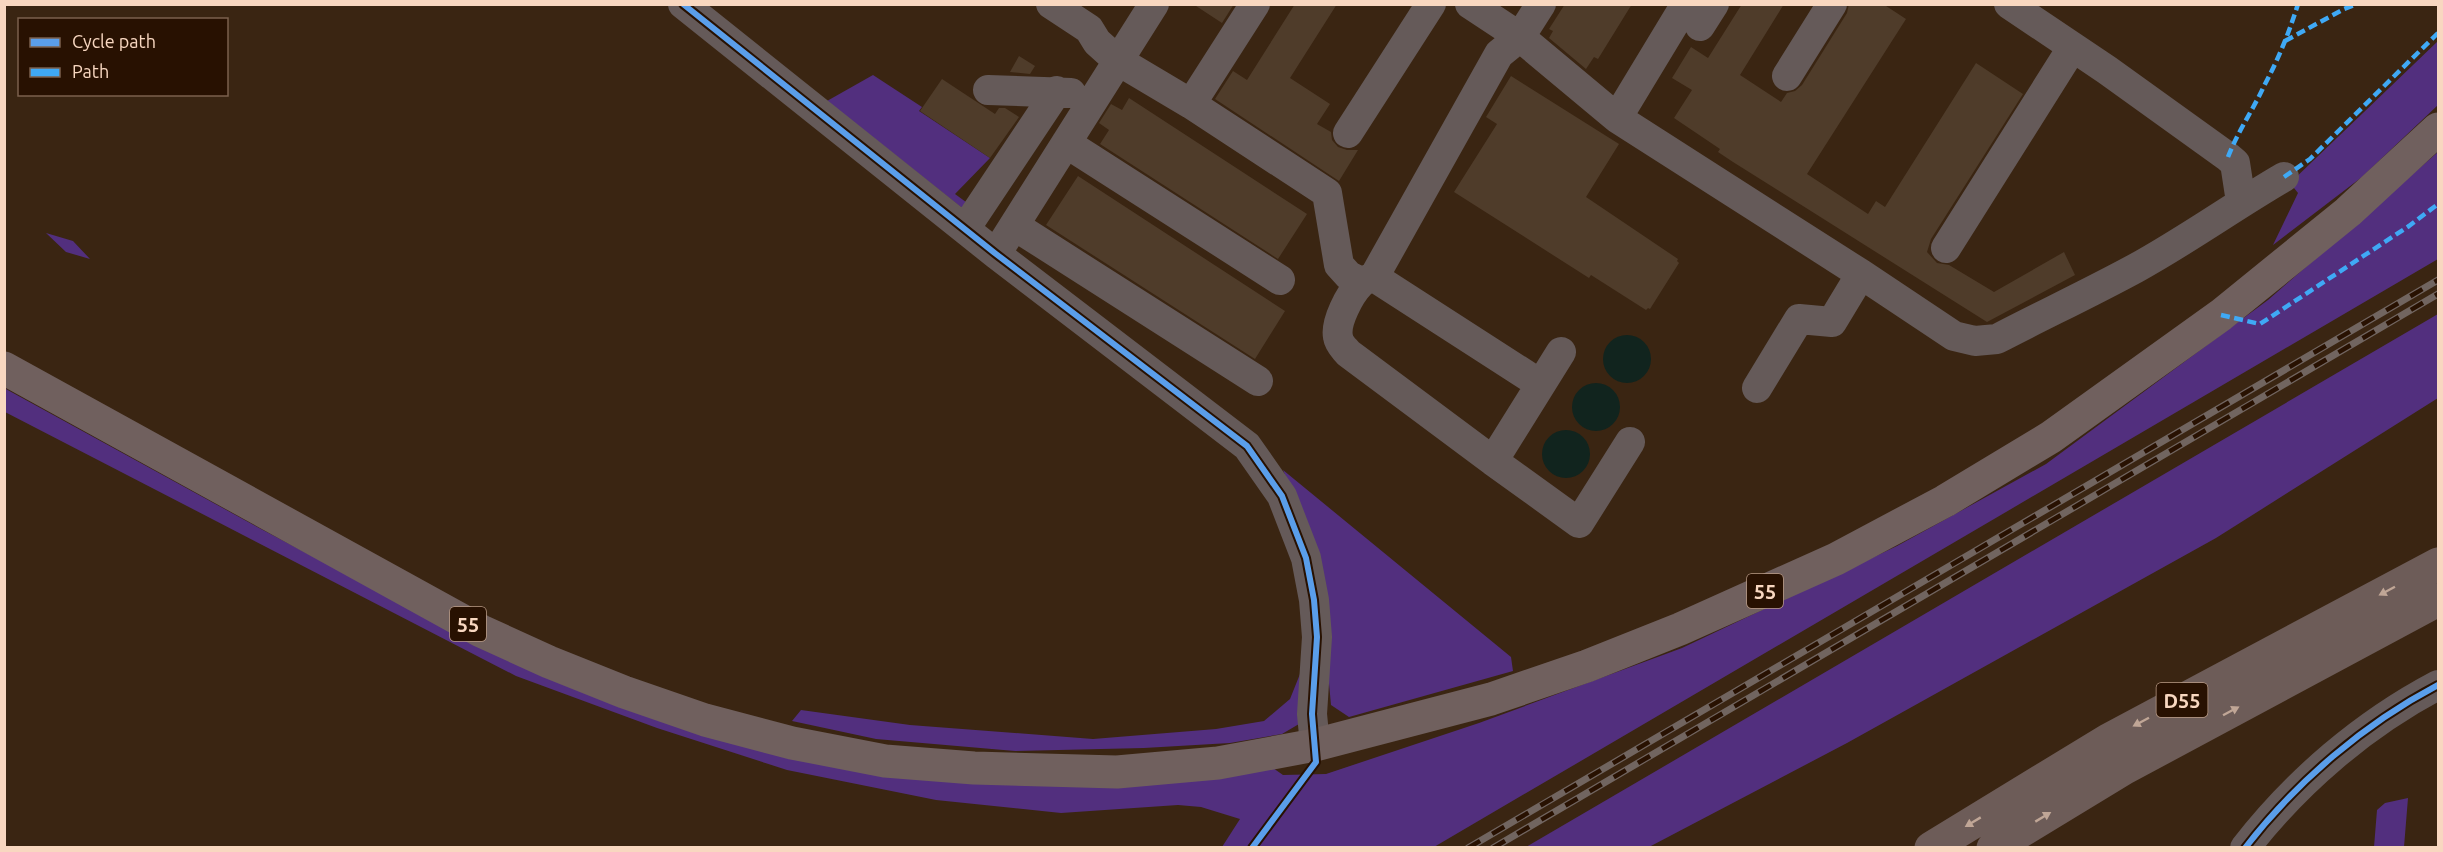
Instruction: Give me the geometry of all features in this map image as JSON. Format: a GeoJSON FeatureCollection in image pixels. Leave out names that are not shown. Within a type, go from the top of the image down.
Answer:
{"type":"FeatureCollection","features":[{"type":"Feature","properties":{"kind":"highway","name":"D55"},"geometry":{"type":"LineString","coordinates":[[1931,848],[2108,740],[2439,564]]}},
{"type":"Feature","properties":{"kind":"highway","name":"D55"},"geometry":{"type":"LineString","coordinates":[[1993,848],[2125,768],[2439,600]]}},
{"type":"Feature","properties":{"kind":"main road","name":"55"},"geometry":{"type":"LineString","coordinates":[[4,368],[481,631],[549,662],[624,692],[705,720],[792,743],[885,761],[974,768],[1117,772],[1218,763],[1315,745],[1491,699],[1587,666],[1680,629],[1836,559],[1945,501],[2051,437],[2221,315],[2348,212],[2439,129]]}},
{"type":"Feature","properties":{"kind":"street"},"geometry":{"type":"LineString","coordinates":[[683,4],[996,254],[1247,446],[1282,496],[1306,558],[1314,600],[1317,637],[1312,714],[1315,745]]}},
{"type":"Feature","properties":{"kind":"street"},"geometry":{"type":"LineString","coordinates":[[1051,4],[1089,29],[1097,42],[1117,60],[1191,104],[1327,193],[1339,265],[1349,276],[1367,280],[1540,384]]}},
{"type":"Feature","properties":{"kind":"street"},"geometry":{"type":"LineString","coordinates":[[996,254],[1154,4]]}},
{"type":"Feature","properties":{"kind":"street"},"geometry":{"type":"LineString","coordinates":[[1191,104],[1255,4]]}},
{"type":"Feature","properties":{"kind":"street"},"geometry":{"type":"LineString","coordinates":[[1348,133],[1431,4]]}},
{"type":"Feature","properties":{"kind":"street"},"geometry":{"type":"LineString","coordinates":[[1470,4],[1520,37],[1617,118],[1954,336],[1975,341],[1996,339],[2136,268],[2223,217],[2241,202],[2284,177]]}},
{"type":"Feature","properties":{"kind":"street"},"geometry":{"type":"LineString","coordinates":[[1541,4],[1520,37],[1499,54],[1367,280],[1340,316],[1337,335],[1340,344],[1348,353],[1578,523],[1630,442]]}},
{"type":"Feature","properties":{"kind":"street"},"geometry":{"type":"LineString","coordinates":[[1787,76],[1832,4]]}},
{"type":"Feature","properties":{"kind":"street"},"geometry":{"type":"LineString","coordinates":[[2009,4],[2228,157],[2235,163],[2241,202]]}},
{"type":"Feature","properties":{"kind":"street"},"geometry":{"type":"LineString","coordinates":[[1617,118],[1700,12]]}},
{"type":"Feature","properties":{"kind":"street"},"geometry":{"type":"LineString","coordinates":[[1946,248],[2072,48]]}},
{"type":"Feature","properties":{"kind":"street"},"geometry":{"type":"LineString","coordinates":[[988,90],[1057,91],[1095,96]]}},
{"type":"Feature","properties":{"kind":"street"},"geometry":{"type":"LineString","coordinates":[[965,229],[1057,91]]}},
{"type":"Feature","properties":{"kind":"street"},"geometry":{"type":"LineString","coordinates":[[1066,144],[1280,280]]}},
{"type":"Feature","properties":{"kind":"street"},"geometry":{"type":"LineString","coordinates":[[1015,226],[1258,381]]}},
{"type":"Feature","properties":{"kind":"street"},"geometry":{"type":"LineString","coordinates":[[1757,388],[1799,319],[1833,322],[1861,274]]}},
{"type":"Feature","properties":{"kind":"street"},"geometry":{"type":"LineString","coordinates":[[1493,461],[1561,352]]}},
{"type":"Feature","properties":{"kind":"street"},"geometry":{"type":"LineString","coordinates":[[2245,848],[2262,826],[2324,764],[2384,717],[2439,685]]}},
{"type":"Feature","properties":{"kind":"shaded area"},"geometry":{"type":"Polygon","coordinates":[[[2438,41],[2438,105],[2362,177],[2273,245],[2298,193],[2290,183],[2438,41]]]}},
{"type":"Feature","properties":{"kind":"shaded area"},"geometry":{"type":"Polygon","coordinates":[[[873,75],[922,107],[919,111],[990,158],[955,194],[970,205],[962,208],[827,101],[873,75]]]}},
{"type":"Feature","properties":{"kind":"shaded area"},"geometry":{"type":"Polygon","coordinates":[[[2438,152],[2438,259],[1434,847],[1222,847],[1240,819],[1201,807],[1178,805],[1061,813],[936,800],[787,770],[657,728],[516,676],[5,412],[4,388],[261,529],[518,665],[787,757],[1273,768],[1283,775],[1326,774],[1479,723],[1682,648],[1897,546],[2046,464],[2268,300],[2438,152]]]}},
{"type":"Feature","properties":{"kind":"shaded area"},"geometry":{"type":"Polygon","coordinates":[[[46,233],[73,241],[90,259],[66,252],[46,233]]]}},
{"type":"Feature","properties":{"kind":"shaded area"},"geometry":{"type":"Polygon","coordinates":[[[2438,314],[2438,398],[2216,538],[1847,743],[1649,847],[1526,847],[2438,314]]]}},
{"type":"Feature","properties":{"kind":"shaded area"},"geometry":{"type":"Polygon","coordinates":[[[1283,470],[1511,657],[1513,671],[1349,717],[1331,705],[1317,552],[1283,470]]]}},
{"type":"Feature","properties":{"kind":"shaded area"},"geometry":{"type":"Polygon","coordinates":[[[1300,674],[1299,724],[1282,734],[1230,743],[1015,751],[876,739],[792,721],[801,710],[910,725],[1093,739],[1216,729],[1264,721],[1290,699],[1300,674]]]}},
{"type":"Feature","properties":{"kind":"shaded area"},"geometry":{"type":"Polygon","coordinates":[[[2408,798],[2404,847],[2374,847],[2377,810],[2385,803],[2408,798]]]}},
{"type":"Feature","properties":{"kind":"water"},"geometry":{"type":"Polygon","coordinates":[[[1627,335],[1644,342],[1651,359],[1644,376],[1627,383],[1610,376],[1603,359],[1610,342],[1627,335]]]}},
{"type":"Feature","properties":{"kind":"water"},"geometry":{"type":"Polygon","coordinates":[[[1596,383],[1613,390],[1620,407],[1613,424],[1596,431],[1579,424],[1572,407],[1579,390],[1596,383]]]}},
{"type":"Feature","properties":{"kind":"water"},"geometry":{"type":"Polygon","coordinates":[[[1566,430],[1583,437],[1590,454],[1583,471],[1566,478],[1549,471],[1542,454],[1549,437],[1566,430]]]}},
{"type":"Feature","properties":{"kind":"building"},"geometry":{"type":"Polygon","coordinates":[[[1193,4],[1234,4],[1222,23],[1193,4]]]}},
{"type":"Feature","properties":{"kind":"building"},"geometry":{"type":"Polygon","coordinates":[[[1295,4],[1337,4],[1290,78],[1330,104],[1317,124],[1331,132],[1332,140],[1338,147],[1358,150],[1339,181],[1215,99],[1233,71],[1247,80],[1295,4]]]}},
{"type":"Feature","properties":{"kind":"building"},"geometry":{"type":"Polygon","coordinates":[[[1565,4],[1632,4],[1598,59],[1594,57],[1586,69],[1549,38],[1553,31],[1549,29],[1565,4]]]}},
{"type":"Feature","properties":{"kind":"building"},"geometry":{"type":"Polygon","coordinates":[[[1742,4],[1784,4],[1740,75],[1781,102],[1787,93],[1795,91],[1802,85],[1847,13],[1849,4],[1883,4],[1906,19],[1807,174],[1868,214],[1876,201],[1885,207],[1976,63],[2023,94],[1931,239],[1927,252],[1937,263],[1949,265],[1994,292],[2064,252],[2075,275],[1987,322],[1733,162],[1718,152],[1720,149],[1674,118],[1692,90],[1672,78],[1691,47],[1708,58],[1742,4]]]}},
{"type":"Feature","properties":{"kind":"building"},"geometry":{"type":"Polygon","coordinates":[[[1019,56],[1035,66],[1030,74],[1010,72],[1019,56]]]}},
{"type":"Feature","properties":{"kind":"building"},"geometry":{"type":"Polygon","coordinates":[[[1511,76],[1619,144],[1586,197],[1678,259],[1679,263],[1650,309],[1646,310],[1591,275],[1589,278],[1454,192],[1497,124],[1486,117],[1511,76]]]}},
{"type":"Feature","properties":{"kind":"building"},"geometry":{"type":"Polygon","coordinates":[[[942,79],[995,114],[999,108],[1005,108],[1019,117],[990,158],[920,111],[942,79]]]}},
{"type":"Feature","properties":{"kind":"building"},"geometry":{"type":"Polygon","coordinates":[[[1129,98],[1307,214],[1278,259],[1100,144],[1109,130],[1099,123],[1111,104],[1122,110],[1129,98]]]}},
{"type":"Feature","properties":{"kind":"building"},"geometry":{"type":"Polygon","coordinates":[[[1078,176],[1285,311],[1255,359],[1046,225],[1078,176]]]}},
{"type":"Feature","properties":{"kind":"railway"},"geometry":{"type":"LineString","coordinates":[[1468,848],[2438,280]]}},
{"type":"Feature","properties":{"kind":"railway"},"geometry":{"type":"LineString","coordinates":[[1493,848],[2438,294]]}},
{"type":"Feature","properties":{"kind":"marked path"},"geometry":{"type":"LineString","coordinates":[[2228,157],[2274,66],[2298,4]]}},
{"type":"Feature","properties":{"kind":"marked path"},"geometry":{"type":"LineString","coordinates":[[2285,41],[2357,4]]}},
{"type":"Feature","properties":{"kind":"marked path"},"geometry":{"type":"LineString","coordinates":[[2284,177],[2310,159],[2438,33]]}},
{"type":"Feature","properties":{"kind":"marked path"},"geometry":{"type":"LineString","coordinates":[[2221,315],[2260,324],[2409,226],[2438,204]]}},
{"type":"Feature","properties":{"kind":"cycle path"},"geometry":{"type":"LineString","coordinates":[[683,4],[996,254],[1247,446],[1282,496],[1306,558],[1314,600],[1317,637],[1312,714],[1316,762],[1252,848]]}},
{"type":"Feature","properties":{"kind":"cycle path"},"geometry":{"type":"LineString","coordinates":[[2245,848],[2265,823],[2309,777],[2333,756],[2384,718],[2438,685]]}}]}
